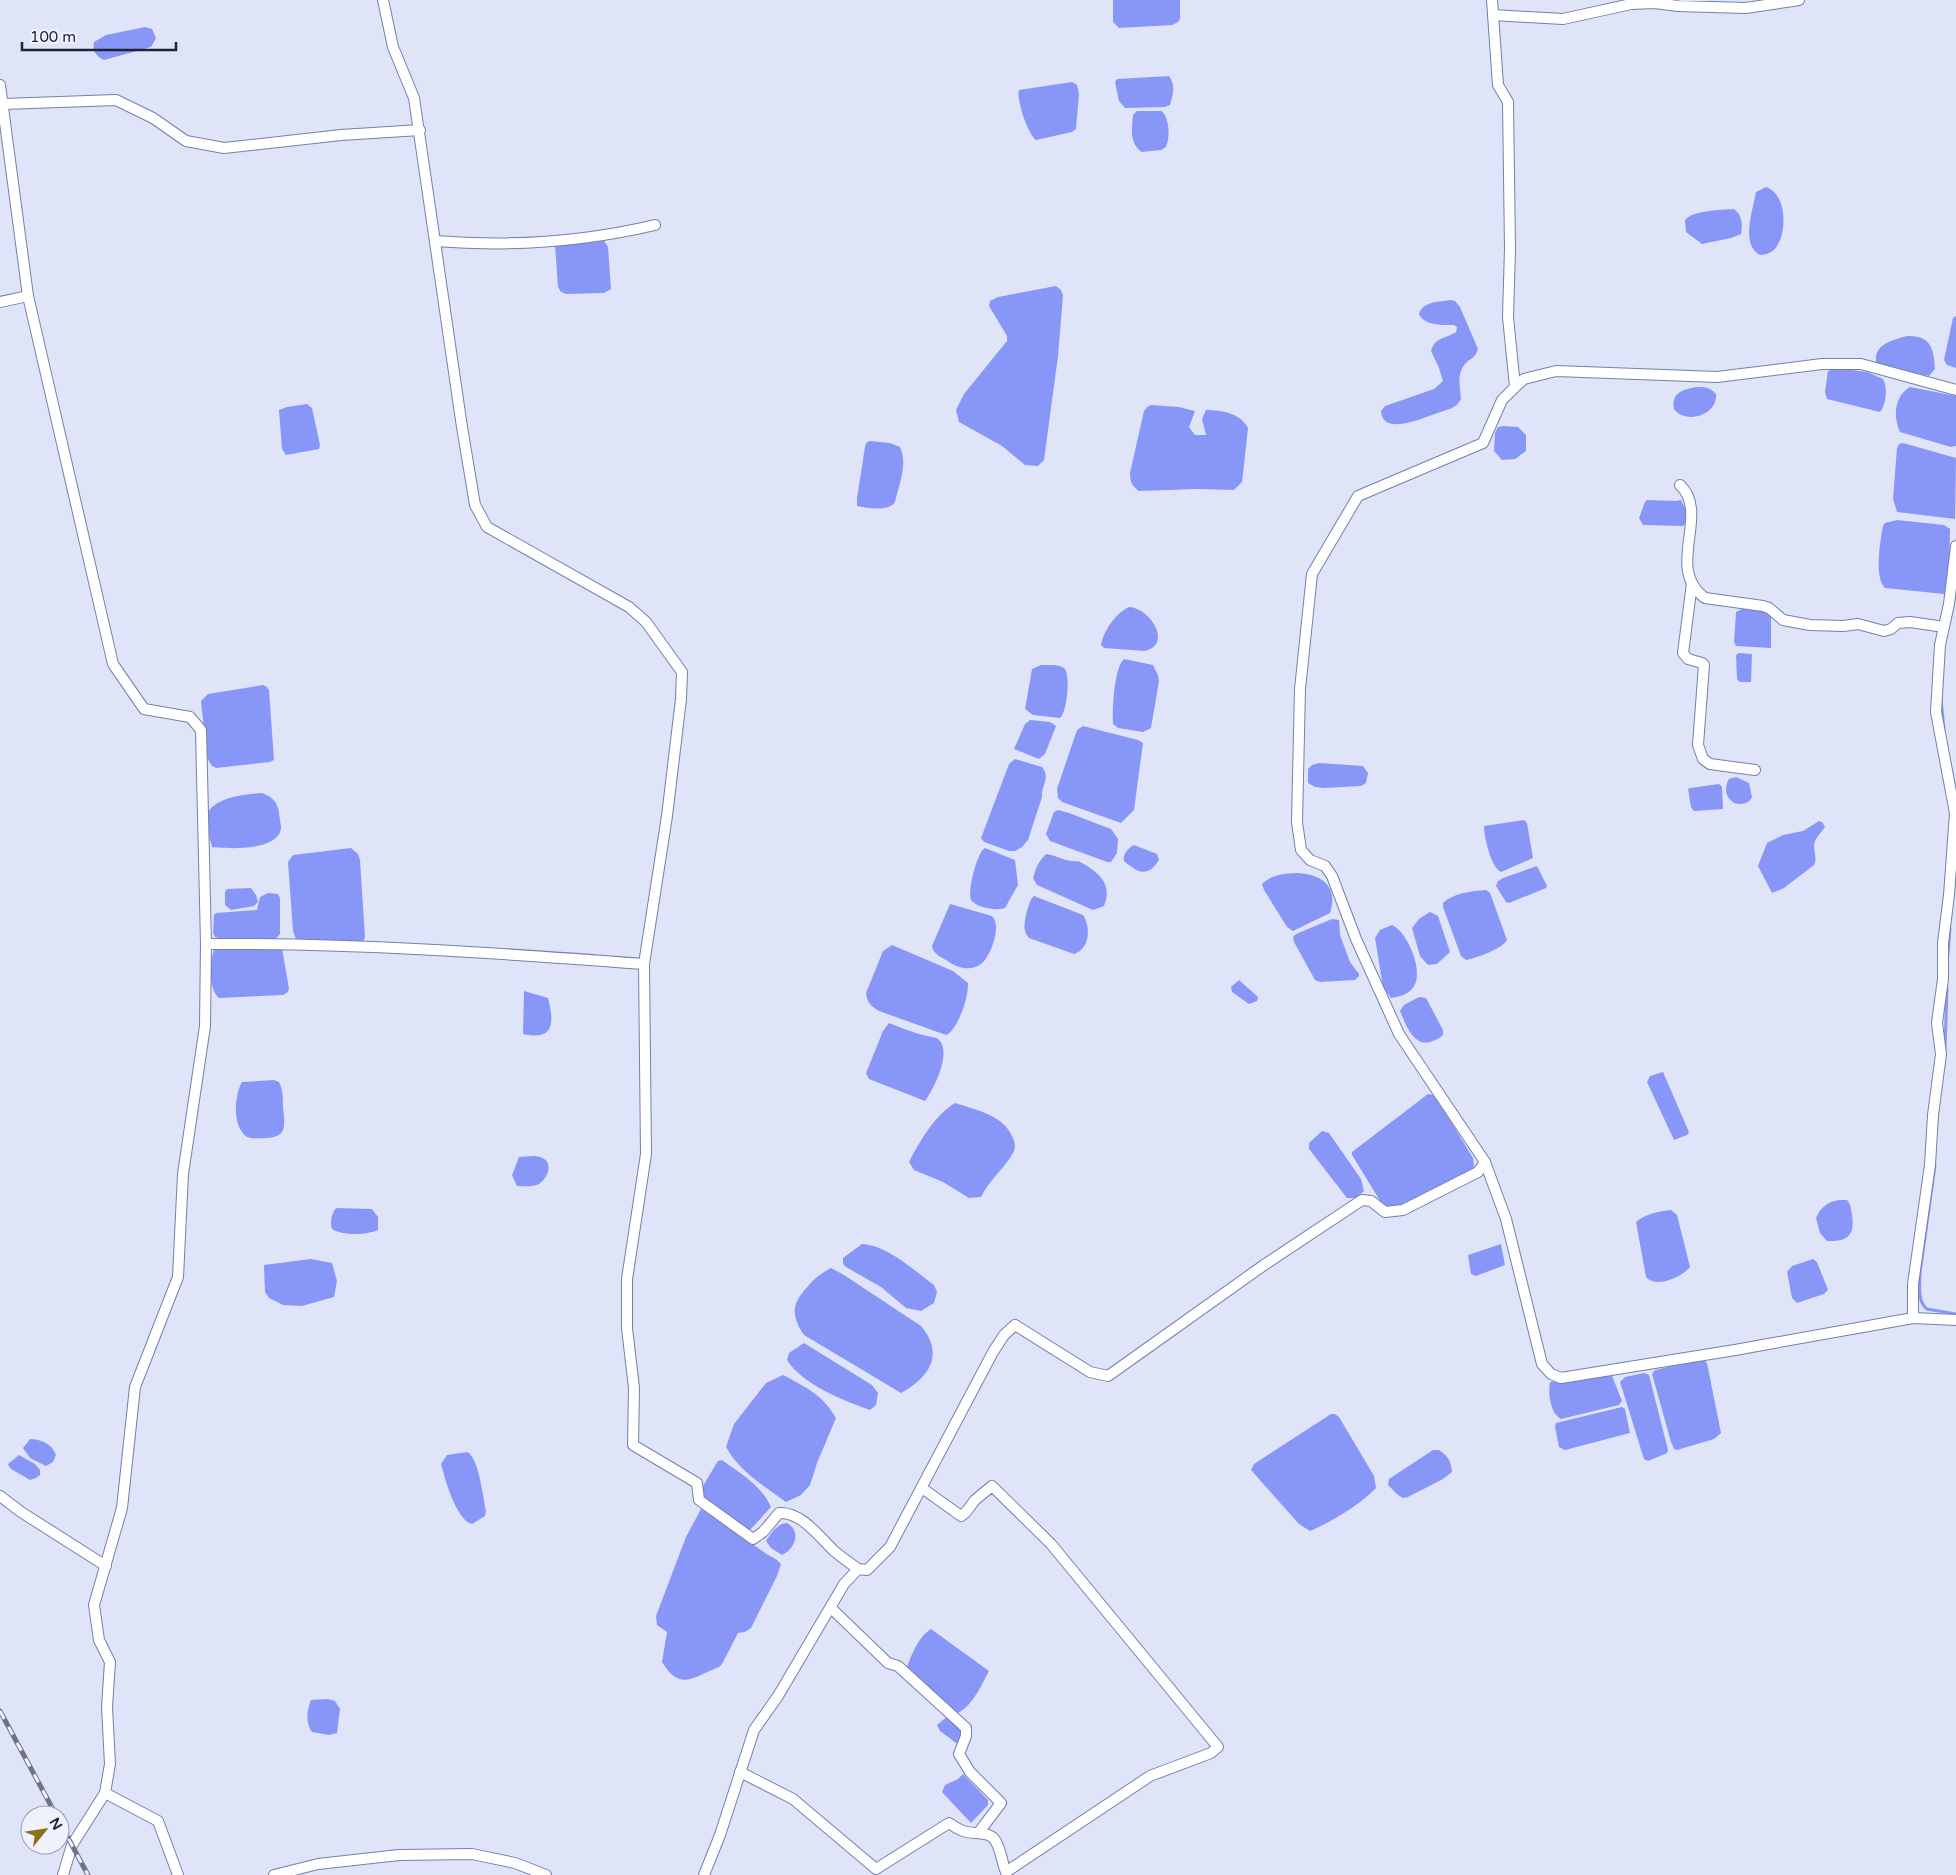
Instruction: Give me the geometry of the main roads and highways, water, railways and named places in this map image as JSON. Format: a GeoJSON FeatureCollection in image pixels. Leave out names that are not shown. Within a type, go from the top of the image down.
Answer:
{"type":"FeatureCollection","features":[{"type":"Feature","properties":{"kind":"water"},"geometry":{"type":"Polygon","coordinates":[[[1113,0],[1180,0],[1180,19],[1172,25],[1119,28],[1113,22],[1113,0]]]}},
{"type":"Feature","properties":{"kind":"water"},"geometry":{"type":"Polygon","coordinates":[[[145,27],[152,29],[156,38],[151,47],[104,60],[95,53],[94,42],[106,35],[145,27]]]}},
{"type":"Feature","properties":{"kind":"water"},"geometry":{"type":"Polygon","coordinates":[[[1169,76],[1173,87],[1170,105],[1165,107],[1125,108],[1119,101],[1115,82],[1117,79],[1169,76]]]}},
{"type":"Feature","properties":{"kind":"water"},"geometry":{"type":"Polygon","coordinates":[[[1072,82],[1077,85],[1079,94],[1076,129],[1072,132],[1036,140],[1023,116],[1019,101],[1019,90],[1072,82]]]}},
{"type":"Feature","properties":{"kind":"water"},"geometry":{"type":"Polygon","coordinates":[[[1137,111],[1162,111],[1167,119],[1168,138],[1166,147],[1161,150],[1142,152],[1138,148],[1133,140],[1132,130],[1133,115],[1137,111]]]}},
{"type":"Feature","properties":{"kind":"water"},"geometry":{"type":"Polygon","coordinates":[[[1766,187],[1778,197],[1783,213],[1783,223],[1776,248],[1770,253],[1760,255],[1754,250],[1751,243],[1749,226],[1756,192],[1766,187]]]}},
{"type":"Feature","properties":{"kind":"water"},"geometry":{"type":"Polygon","coordinates":[[[1734,209],[1739,214],[1741,220],[1741,234],[1702,244],[1686,232],[1685,220],[1694,214],[1734,209]]]}},
{"type":"Feature","properties":{"kind":"water"},"geometry":{"type":"Polygon","coordinates":[[[603,239],[608,247],[611,289],[604,293],[566,294],[561,292],[558,287],[555,245],[603,239]]]}},
{"type":"Feature","properties":{"kind":"water"},"geometry":{"type":"Polygon","coordinates":[[[1056,286],[1063,295],[1058,356],[1044,460],[1038,466],[1025,465],[1002,446],[959,422],[956,410],[964,394],[1007,341],[1007,336],[989,306],[990,301],[998,297],[1056,286]]]}},
{"type":"Feature","properties":{"kind":"water"},"geometry":{"type":"Polygon","coordinates":[[[1450,300],[1455,301],[1460,307],[1478,349],[1474,356],[1464,365],[1460,374],[1461,399],[1457,405],[1450,409],[1410,422],[1390,423],[1384,419],[1381,411],[1385,406],[1434,389],[1443,381],[1431,351],[1435,343],[1456,332],[1457,327],[1454,325],[1429,323],[1421,318],[1419,314],[1428,304],[1450,300]]]}},
{"type":"Feature","properties":{"kind":"water"},"geometry":{"type":"Polygon","coordinates":[[[1956,316],[1956,368],[1947,365],[1944,360],[1953,318],[1956,316]]]}},
{"type":"Feature","properties":{"kind":"water"},"geometry":{"type":"Polygon","coordinates":[[[1907,336],[1921,338],[1930,345],[1934,355],[1935,369],[1929,376],[1877,365],[1877,353],[1884,344],[1907,336]]]}},
{"type":"Feature","properties":{"kind":"water"},"geometry":{"type":"Polygon","coordinates":[[[1838,368],[1867,372],[1883,379],[1886,396],[1880,412],[1827,399],[1825,392],[1828,371],[1838,368]]]}},
{"type":"Feature","properties":{"kind":"water"},"geometry":{"type":"Polygon","coordinates":[[[1696,387],[1707,388],[1716,394],[1712,407],[1707,412],[1693,417],[1679,414],[1674,409],[1676,395],[1696,387]]]}},
{"type":"Feature","properties":{"kind":"water"},"geometry":{"type":"Polygon","coordinates":[[[1910,387],[1956,396],[1956,446],[1951,447],[1900,432],[1896,420],[1896,407],[1901,396],[1910,387]]]}},
{"type":"Feature","properties":{"kind":"water"},"geometry":{"type":"Polygon","coordinates":[[[307,404],[312,408],[320,445],[319,449],[286,455],[282,449],[279,410],[307,404]]]}},
{"type":"Feature","properties":{"kind":"water"},"geometry":{"type":"Polygon","coordinates":[[[1151,405],[1179,407],[1195,411],[1189,427],[1195,435],[1206,435],[1202,419],[1206,410],[1230,413],[1245,423],[1248,428],[1242,482],[1234,490],[1139,491],[1132,484],[1130,473],[1144,411],[1151,405]]]}},
{"type":"Feature","properties":{"kind":"water"},"geometry":{"type":"Polygon","coordinates":[[[1498,427],[1518,427],[1526,435],[1526,451],[1515,459],[1502,460],[1494,451],[1495,433],[1498,427]]]}},
{"type":"Feature","properties":{"kind":"water"},"geometry":{"type":"Polygon","coordinates":[[[870,441],[890,443],[900,447],[902,454],[902,474],[895,502],[888,507],[867,508],[857,506],[865,447],[866,443],[870,441]]]}},
{"type":"Feature","properties":{"kind":"water"},"geometry":{"type":"Polygon","coordinates":[[[1903,443],[1956,458],[1955,519],[1897,512],[1893,499],[1897,448],[1899,444],[1903,443]]]}},
{"type":"Feature","properties":{"kind":"water"},"geometry":{"type":"Polygon","coordinates":[[[1647,500],[1681,500],[1686,510],[1685,524],[1683,526],[1643,525],[1639,518],[1647,500]]]}},
{"type":"Feature","properties":{"kind":"water"},"geometry":{"type":"Polygon","coordinates":[[[1897,520],[1944,525],[1950,529],[1949,586],[1944,594],[1885,588],[1879,568],[1880,541],[1885,523],[1897,520]]]}},
{"type":"Feature","properties":{"kind":"water"},"geometry":{"type":"Polygon","coordinates":[[[1129,607],[1144,613],[1151,620],[1158,634],[1157,641],[1153,647],[1145,651],[1104,648],[1101,645],[1102,640],[1108,628],[1124,609],[1129,607]]]}},
{"type":"Feature","properties":{"kind":"water"},"geometry":{"type":"Polygon","coordinates":[[[1742,609],[1764,610],[1771,615],[1771,648],[1736,646],[1734,642],[1736,612],[1742,609]]]}},
{"type":"Feature","properties":{"kind":"water"},"geometry":{"type":"Polygon","coordinates":[[[1739,653],[1752,654],[1751,682],[1740,682],[1737,679],[1736,655],[1739,653]]]}},
{"type":"Feature","properties":{"kind":"water"},"geometry":{"type":"Polygon","coordinates":[[[1124,659],[1153,665],[1158,675],[1159,681],[1151,728],[1143,732],[1118,728],[1113,724],[1113,700],[1116,680],[1124,659]]]}},
{"type":"Feature","properties":{"kind":"water"},"geometry":{"type":"Polygon","coordinates":[[[1041,665],[1059,666],[1064,668],[1066,672],[1068,685],[1066,702],[1065,709],[1060,718],[1033,715],[1025,709],[1032,669],[1041,665]]]}},
{"type":"Feature","properties":{"kind":"water"},"geometry":{"type":"Polygon","coordinates":[[[263,685],[269,690],[274,760],[216,768],[212,766],[207,758],[201,701],[208,694],[263,685]]]}},
{"type":"Feature","properties":{"kind":"water"},"geometry":{"type":"Polygon","coordinates":[[[1030,720],[1050,722],[1056,726],[1045,754],[1039,759],[1014,749],[1025,724],[1030,720]]]}},
{"type":"Feature","properties":{"kind":"water"},"geometry":{"type":"Polygon","coordinates":[[[1083,726],[1138,740],[1143,743],[1134,810],[1121,823],[1062,802],[1058,798],[1057,789],[1077,730],[1083,726]]]}},
{"type":"Feature","properties":{"kind":"water"},"geometry":{"type":"Polygon","coordinates":[[[1015,759],[1042,767],[1046,778],[1028,840],[1022,847],[1015,851],[1009,851],[984,842],[981,838],[1009,764],[1015,759]]]}},
{"type":"Feature","properties":{"kind":"water"},"geometry":{"type":"Polygon","coordinates":[[[1319,763],[1363,766],[1368,773],[1366,783],[1361,786],[1315,787],[1308,783],[1308,769],[1312,765],[1319,763]]]}},
{"type":"Feature","properties":{"kind":"water"},"geometry":{"type":"Polygon","coordinates":[[[1736,777],[1749,783],[1752,797],[1745,803],[1734,803],[1727,795],[1726,786],[1729,779],[1736,777]]]}},
{"type":"Feature","properties":{"kind":"water"},"geometry":{"type":"Polygon","coordinates":[[[1719,784],[1722,787],[1723,809],[1694,811],[1691,807],[1688,789],[1719,784]]]}},
{"type":"Feature","properties":{"kind":"water"},"geometry":{"type":"Polygon","coordinates":[[[262,793],[271,798],[277,805],[281,828],[278,836],[263,845],[252,847],[212,847],[207,824],[207,816],[210,810],[215,805],[230,798],[262,793]]]}},
{"type":"Feature","properties":{"kind":"water"},"geometry":{"type":"Polygon","coordinates":[[[1058,810],[1111,829],[1118,839],[1117,853],[1111,862],[1050,841],[1046,834],[1054,812],[1058,810]]]}},
{"type":"Feature","properties":{"kind":"water"},"geometry":{"type":"Polygon","coordinates":[[[1524,820],[1527,823],[1533,858],[1501,872],[1491,859],[1484,826],[1524,820]]]}},
{"type":"Feature","properties":{"kind":"water"},"geometry":{"type":"Polygon","coordinates":[[[1819,821],[1825,827],[1815,841],[1814,865],[1784,888],[1772,893],[1758,866],[1767,843],[1783,835],[1803,831],[1819,821]]]}},
{"type":"Feature","properties":{"kind":"water"},"geometry":{"type":"Polygon","coordinates":[[[1134,845],[1157,854],[1159,860],[1151,869],[1143,872],[1139,871],[1124,861],[1126,852],[1134,845]]]}},
{"type":"Feature","properties":{"kind":"water"},"geometry":{"type":"Polygon","coordinates":[[[351,848],[358,854],[360,860],[365,938],[363,941],[355,943],[301,942],[296,939],[293,931],[288,862],[293,855],[351,848]]]}},
{"type":"Feature","properties":{"kind":"water"},"geometry":{"type":"Polygon","coordinates":[[[985,848],[1015,860],[1018,885],[1005,908],[987,908],[971,900],[970,889],[974,872],[979,857],[985,848]]]}},
{"type":"Feature","properties":{"kind":"water"},"geometry":{"type":"Polygon","coordinates":[[[1046,854],[1070,861],[1078,861],[1097,873],[1102,878],[1107,891],[1104,906],[1093,910],[1037,885],[1033,878],[1038,865],[1046,854]]]}},
{"type":"Feature","properties":{"kind":"water"},"geometry":{"type":"Polygon","coordinates":[[[1537,866],[1547,886],[1546,888],[1509,903],[1506,902],[1496,886],[1498,881],[1537,866]]]}},
{"type":"Feature","properties":{"kind":"water"},"geometry":{"type":"Polygon","coordinates":[[[1297,873],[1314,876],[1326,883],[1332,896],[1332,904],[1330,913],[1293,931],[1287,927],[1262,884],[1274,876],[1297,873]]]}},
{"type":"Feature","properties":{"kind":"water"},"geometry":{"type":"Polygon","coordinates":[[[251,888],[258,902],[254,906],[231,910],[225,905],[225,892],[227,889],[251,888]]]}},
{"type":"Feature","properties":{"kind":"water"},"geometry":{"type":"Polygon","coordinates":[[[1486,890],[1490,893],[1507,940],[1494,950],[1466,960],[1461,956],[1443,903],[1457,895],[1486,890]]]}},
{"type":"Feature","properties":{"kind":"water"},"geometry":{"type":"Polygon","coordinates":[[[268,893],[278,894],[280,898],[280,934],[274,941],[222,939],[215,937],[213,933],[214,915],[216,913],[257,910],[260,897],[268,893]]]}},
{"type":"Feature","properties":{"kind":"water"},"geometry":{"type":"Polygon","coordinates":[[[1034,896],[1083,915],[1088,931],[1086,943],[1079,951],[1074,954],[1029,938],[1025,932],[1025,922],[1028,906],[1034,896]]]}},
{"type":"Feature","properties":{"kind":"water"},"geometry":{"type":"Polygon","coordinates":[[[950,904],[992,916],[995,920],[996,933],[992,947],[989,954],[978,966],[965,968],[957,966],[940,957],[933,950],[932,946],[950,904]]]}},
{"type":"Feature","properties":{"kind":"water"},"geometry":{"type":"Polygon","coordinates":[[[1430,912],[1438,916],[1450,952],[1437,964],[1428,965],[1420,956],[1412,928],[1419,919],[1430,912]]]}},
{"type":"Feature","properties":{"kind":"water"},"geometry":{"type":"Polygon","coordinates":[[[1332,919],[1339,920],[1340,935],[1350,962],[1359,974],[1355,980],[1320,982],[1315,980],[1294,942],[1293,937],[1296,934],[1332,919]]]}},
{"type":"Feature","properties":{"kind":"water"},"geometry":{"type":"Polygon","coordinates":[[[1392,925],[1404,936],[1409,945],[1416,964],[1417,974],[1416,983],[1410,991],[1391,998],[1383,987],[1375,938],[1380,930],[1392,925]]]}},
{"type":"Feature","properties":{"kind":"water"},"geometry":{"type":"Polygon","coordinates":[[[892,945],[953,971],[968,983],[967,996],[962,1012],[955,1027],[946,1035],[879,1011],[868,1002],[866,993],[883,951],[892,945]]]}},
{"type":"Feature","properties":{"kind":"water"},"geometry":{"type":"Polygon","coordinates":[[[215,948],[282,948],[288,992],[283,995],[219,998],[215,994],[211,981],[212,960],[215,948]]]}},
{"type":"Feature","properties":{"kind":"water"},"geometry":{"type":"Polygon","coordinates":[[[1239,980],[1258,997],[1257,1001],[1249,1004],[1232,992],[1231,987],[1239,980]]]}},
{"type":"Feature","properties":{"kind":"water"},"geometry":{"type":"Polygon","coordinates":[[[524,991],[548,998],[551,1015],[550,1028],[541,1035],[523,1034],[524,991]]]}},
{"type":"Feature","properties":{"kind":"water"},"geometry":{"type":"Polygon","coordinates":[[[1419,997],[1426,998],[1443,1030],[1441,1037],[1426,1043],[1416,1039],[1405,1023],[1400,1011],[1404,1005],[1419,997]]]}},
{"type":"Feature","properties":{"kind":"water"},"geometry":{"type":"Polygon","coordinates":[[[889,1023],[936,1038],[942,1045],[944,1052],[941,1070],[925,1101],[869,1079],[866,1073],[883,1031],[889,1023]]]}},
{"type":"Feature","properties":{"kind":"water"},"geometry":{"type":"Polygon","coordinates":[[[1663,1072],[1689,1132],[1687,1135],[1674,1140],[1647,1082],[1650,1076],[1663,1072]]]}},
{"type":"Feature","properties":{"kind":"water"},"geometry":{"type":"Polygon","coordinates":[[[274,1080],[279,1082],[283,1094],[284,1128],[279,1135],[274,1137],[247,1137],[242,1132],[237,1119],[236,1103],[239,1088],[242,1082],[274,1080]]]}},
{"type":"Feature","properties":{"kind":"water"},"geometry":{"type":"Polygon","coordinates":[[[1428,1094],[1433,1095],[1437,1099],[1473,1158],[1474,1167],[1470,1172],[1396,1207],[1388,1208],[1382,1204],[1352,1152],[1428,1094]]]}},
{"type":"Feature","properties":{"kind":"water"},"geometry":{"type":"Polygon","coordinates":[[[955,1103],[988,1114],[1003,1124],[1013,1138],[1015,1147],[1013,1153],[981,1197],[969,1198],[943,1182],[914,1170],[909,1162],[934,1122],[947,1108],[955,1103]]]}},
{"type":"Feature","properties":{"kind":"water"},"geometry":{"type":"Polygon","coordinates":[[[1322,1131],[1329,1133],[1361,1179],[1364,1191],[1356,1198],[1347,1198],[1309,1149],[1309,1143],[1322,1131]]]}},
{"type":"Feature","properties":{"kind":"water"},"geometry":{"type":"Polygon","coordinates":[[[538,1156],[545,1159],[549,1166],[547,1175],[541,1183],[532,1186],[517,1186],[512,1175],[519,1157],[538,1156]]]}},
{"type":"Feature","properties":{"kind":"water"},"geometry":{"type":"Polygon","coordinates":[[[1839,1200],[1847,1200],[1851,1207],[1853,1222],[1851,1232],[1849,1236],[1840,1240],[1827,1241],[1820,1233],[1816,1218],[1825,1206],[1839,1200]]]}},
{"type":"Feature","properties":{"kind":"water"},"geometry":{"type":"Polygon","coordinates":[[[336,1208],[372,1209],[378,1217],[378,1230],[355,1234],[342,1233],[332,1229],[331,1218],[336,1208]]]}},
{"type":"Feature","properties":{"kind":"water"},"geometry":{"type":"Polygon","coordinates":[[[1671,1210],[1677,1215],[1690,1267],[1675,1278],[1656,1282],[1646,1277],[1636,1222],[1652,1213],[1671,1210]]]}},
{"type":"Feature","properties":{"kind":"water"},"geometry":{"type":"Polygon","coordinates":[[[862,1244],[871,1245],[891,1254],[934,1285],[937,1292],[934,1303],[921,1311],[906,1308],[881,1287],[846,1267],[843,1264],[843,1258],[862,1244]]]}},
{"type":"Feature","properties":{"kind":"water"},"geometry":{"type":"Polygon","coordinates":[[[1501,1244],[1505,1265],[1476,1276],[1471,1274],[1468,1255],[1501,1244]]]}},
{"type":"Feature","properties":{"kind":"water"},"geometry":{"type":"Polygon","coordinates":[[[311,1259],[332,1263],[337,1281],[334,1297],[302,1306],[283,1305],[269,1298],[265,1292],[264,1265],[311,1259]]]}},
{"type":"Feature","properties":{"kind":"water"},"geometry":{"type":"Polygon","coordinates":[[[1813,1259],[1817,1262],[1828,1290],[1824,1294],[1797,1303],[1792,1298],[1787,1272],[1792,1266],[1813,1259]]]}},
{"type":"Feature","properties":{"kind":"water"},"geometry":{"type":"Polygon","coordinates":[[[831,1268],[921,1326],[928,1336],[932,1346],[933,1356],[931,1364],[926,1373],[911,1387],[901,1393],[804,1335],[799,1328],[795,1309],[799,1297],[819,1275],[831,1268]]]}},
{"type":"Feature","properties":{"kind":"water"},"geometry":{"type":"Polygon","coordinates":[[[804,1343],[872,1385],[878,1393],[876,1405],[870,1410],[836,1397],[803,1377],[787,1360],[789,1353],[804,1343]]]}},
{"type":"Feature","properties":{"kind":"water"},"geometry":{"type":"Polygon","coordinates":[[[1703,1359],[1707,1363],[1721,1433],[1714,1439],[1677,1450],[1674,1449],[1671,1442],[1652,1374],[1655,1370],[1703,1359]]]}},
{"type":"Feature","properties":{"kind":"water"},"geometry":{"type":"Polygon","coordinates":[[[1611,1373],[1622,1401],[1619,1405],[1561,1419],[1554,1412],[1549,1392],[1550,1382],[1611,1373]]]}},
{"type":"Feature","properties":{"kind":"water"},"geometry":{"type":"Polygon","coordinates":[[[1644,1373],[1649,1375],[1668,1450],[1667,1453],[1648,1461],[1644,1459],[1620,1382],[1625,1377],[1644,1373]]]}},
{"type":"Feature","properties":{"kind":"water"},"geometry":{"type":"Polygon","coordinates":[[[783,1375],[819,1397],[836,1418],[810,1485],[801,1495],[786,1502],[745,1471],[731,1456],[726,1447],[734,1424],[766,1383],[783,1375]]]}},
{"type":"Feature","properties":{"kind":"water"},"geometry":{"type":"Polygon","coordinates":[[[1622,1407],[1625,1409],[1630,1433],[1565,1450],[1559,1447],[1556,1423],[1622,1407]]]}},
{"type":"Feature","properties":{"kind":"water"},"geometry":{"type":"Polygon","coordinates":[[[1331,1414],[1339,1417],[1374,1476],[1376,1488],[1362,1501],[1327,1523],[1310,1531],[1299,1524],[1251,1470],[1254,1464],[1331,1414]]]}},
{"type":"Feature","properties":{"kind":"water"},"geometry":{"type":"Polygon","coordinates":[[[30,1439],[42,1441],[52,1448],[56,1455],[53,1462],[46,1466],[30,1458],[23,1448],[30,1439]]]}},
{"type":"Feature","properties":{"kind":"water"},"geometry":{"type":"Polygon","coordinates":[[[1433,1450],[1439,1450],[1447,1457],[1452,1472],[1443,1479],[1408,1497],[1403,1498],[1398,1495],[1388,1485],[1389,1479],[1433,1450]]]}},
{"type":"Feature","properties":{"kind":"water"},"geometry":{"type":"Polygon","coordinates":[[[467,1452],[475,1462],[486,1511],[485,1516],[472,1524],[466,1521],[456,1507],[448,1489],[441,1464],[447,1455],[467,1452]]]}},
{"type":"Feature","properties":{"kind":"water"},"geometry":{"type":"Polygon","coordinates":[[[19,1455],[35,1464],[40,1470],[40,1475],[30,1480],[11,1469],[8,1465],[9,1463],[19,1455]]]}},
{"type":"Feature","properties":{"kind":"water"},"geometry":{"type":"Polygon","coordinates":[[[722,1460],[756,1486],[771,1507],[750,1530],[704,1502],[701,1489],[718,1461],[722,1460]]]}},
{"type":"Feature","properties":{"kind":"water"},"geometry":{"type":"Polygon","coordinates":[[[701,1509],[781,1564],[751,1628],[745,1632],[738,1633],[719,1667],[688,1680],[675,1677],[662,1662],[667,1632],[657,1625],[656,1616],[686,1537],[701,1509]]]}},
{"type":"Feature","properties":{"kind":"water"},"geometry":{"type":"Polygon","coordinates":[[[784,1523],[787,1523],[794,1530],[795,1539],[791,1548],[782,1555],[771,1548],[766,1541],[772,1532],[784,1523]]]}},
{"type":"Feature","properties":{"kind":"water"},"geometry":{"type":"Polygon","coordinates":[[[931,1629],[989,1671],[971,1701],[962,1711],[956,1714],[906,1670],[922,1637],[931,1629]]]}},
{"type":"Feature","properties":{"kind":"water"},"geometry":{"type":"Polygon","coordinates":[[[328,1699],[335,1701],[340,1709],[337,1733],[329,1735],[312,1732],[307,1716],[311,1700],[328,1699]]]}},
{"type":"Feature","properties":{"kind":"water"},"geometry":{"type":"Polygon","coordinates":[[[948,1716],[963,1732],[959,1742],[956,1743],[940,1731],[937,1725],[948,1716]]]}},
{"type":"Feature","properties":{"kind":"water"},"geometry":{"type":"Polygon","coordinates":[[[963,1774],[988,1800],[988,1805],[971,1823],[942,1792],[945,1785],[958,1779],[963,1774]]]}},
{"type":"Feature","properties":{"kind":"waterway"},"geometry":{"type":"LineString","coordinates":[[1941,699],[1944,730]]}},
{"type":"Feature","properties":{"kind":"waterway"},"geometry":{"type":"LineString","coordinates":[[1948,954],[1950,928]]}},
{"type":"Feature","properties":{"kind":"waterway"},"geometry":{"type":"LineString","coordinates":[[1945,1049],[1947,988]]}},
{"type":"Feature","properties":{"kind":"waterway"},"geometry":{"type":"LineString","coordinates":[[1935,1165],[1920,1273],[1920,1297],[1927,1309],[1956,1314]]}},
{"type":"Feature","properties":{"kind":"railway"},"geometry":{"type":"LineString","coordinates":[[0,1711],[51,1805]]}},
{"type":"Feature","properties":{"kind":"railway"},"geometry":{"type":"LineString","coordinates":[[70,1842],[88,1875]]}}]}
